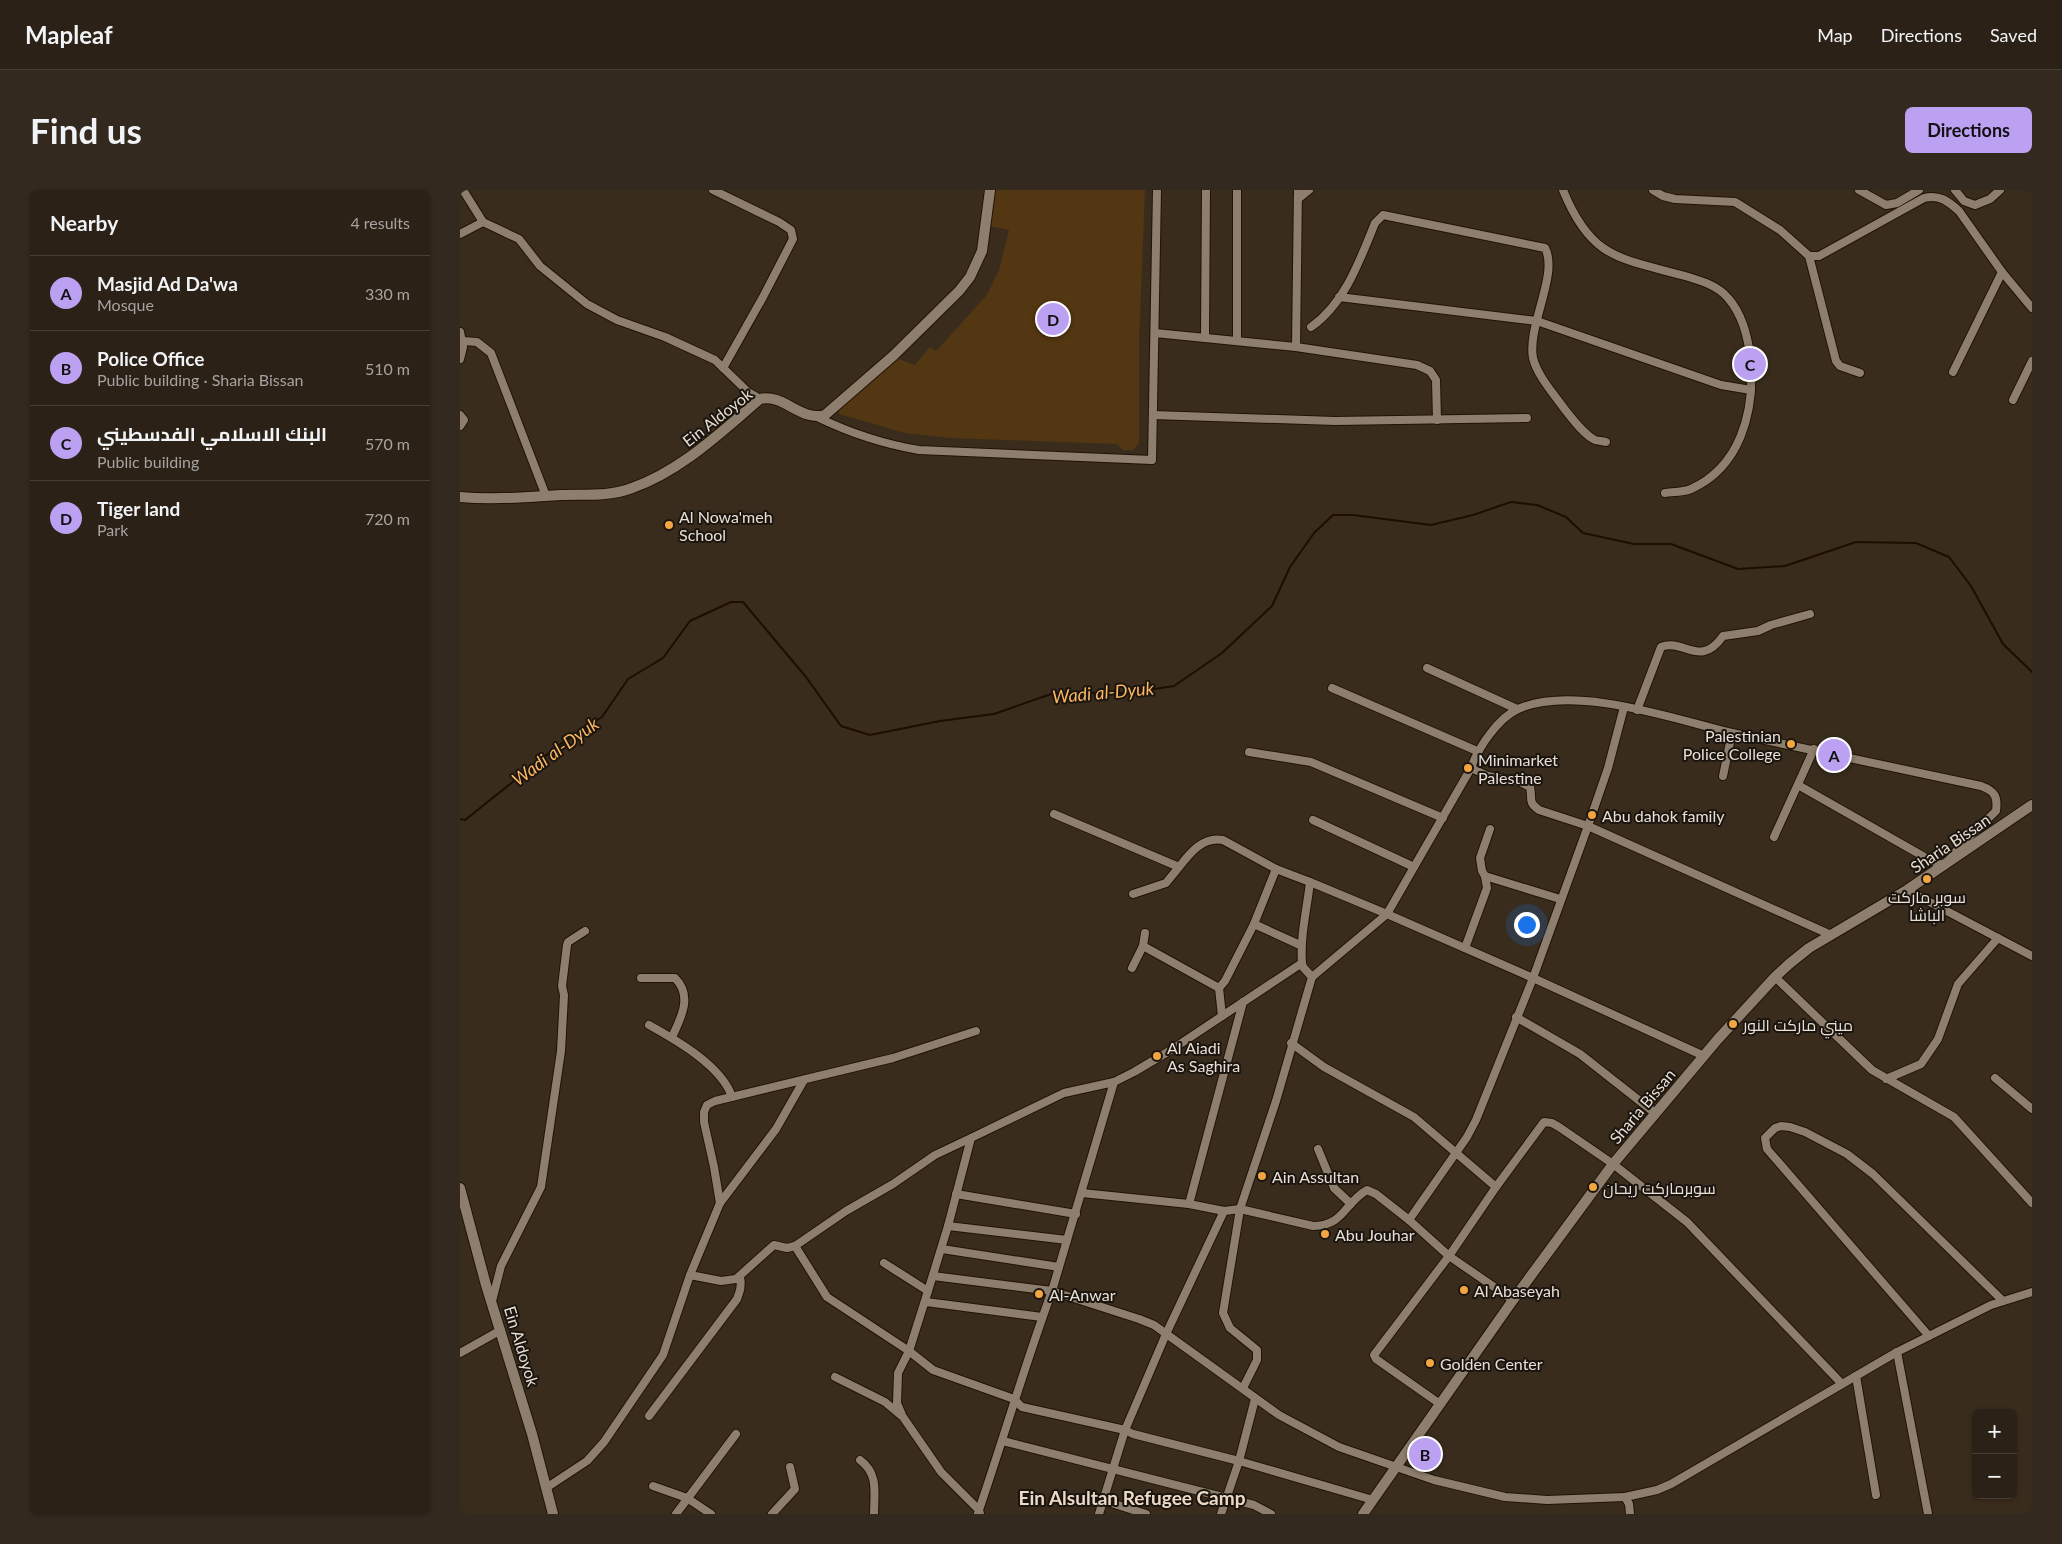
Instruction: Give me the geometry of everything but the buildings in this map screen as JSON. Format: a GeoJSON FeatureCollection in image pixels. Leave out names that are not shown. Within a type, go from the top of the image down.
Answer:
{"type":"FeatureCollection","features":[{"type":"Feature","properties":{"kind":"street"},"geometry":{"type":"LineString","coordinates":[[464,190],[483,222],[519,239],[540,266],[594,308],[617,320],[676,342],[709,357],[748,392],[760,399]]}},
{"type":"Feature","properties":{"kind":"street"},"geometry":{"type":"LineString","coordinates":[[713,190],[779,222],[791,230],[793,234],[792,243],[723,368]]}},
{"type":"Feature","properties":{"kind":"street"},"geometry":{"type":"LineString","coordinates":[[817,418],[831,411],[876,372],[959,291],[970,277],[982,251],[990,190]]}},
{"type":"Feature","properties":{"kind":"street"},"geometry":{"type":"LineString","coordinates":[[817,418],[837,427],[888,444],[919,450],[1152,460],[1157,190]]}},
{"type":"Feature","properties":{"kind":"street"},"geometry":{"type":"LineString","coordinates":[[1205,338],[1206,190]]}},
{"type":"Feature","properties":{"kind":"street"},"geometry":{"type":"LineString","coordinates":[[1237,190],[1237,341]]}},
{"type":"Feature","properties":{"kind":"street"},"geometry":{"type":"LineString","coordinates":[[1296,347],[1298,190]]}},
{"type":"Feature","properties":{"kind":"street"},"geometry":{"type":"LineString","coordinates":[[1298,199],[1309,190]]}},
{"type":"Feature","properties":{"kind":"street"},"geometry":{"type":"LineString","coordinates":[[1563,190],[1583,229],[1592,240],[1623,259],[1710,284],[1727,296],[1738,311],[1746,333],[1750,358],[1750,406],[1744,430],[1738,444],[1712,475],[1690,490],[1665,493]]}},
{"type":"Feature","properties":{"kind":"street"},"geometry":{"type":"LineString","coordinates":[[1653,190],[1663,196],[1675,199],[1735,202],[1780,230],[1808,256],[1836,361],[1840,366],[1860,373]]}},
{"type":"Feature","properties":{"kind":"street"},"geometry":{"type":"LineString","coordinates":[[1859,190],[1886,205],[1897,203],[1919,190]]}},
{"type":"Feature","properties":{"kind":"street"},"geometry":{"type":"LineString","coordinates":[[1955,190],[1964,201],[1975,205],[1990,199],[2000,190]]}},
{"type":"Feature","properties":{"kind":"street"},"geometry":{"type":"LineString","coordinates":[[1808,256],[1819,256],[1924,198],[1937,196],[1951,203],[1959,211],[2002,272],[2032,308]]}},
{"type":"Feature","properties":{"kind":"street"},"geometry":{"type":"LineString","coordinates":[[1311,327],[1320,321],[1340,298],[1375,223],[1383,215],[1545,248],[1548,252],[1546,285],[1536,321],[1533,350],[1537,367],[1552,392],[1578,424],[1595,440],[1606,442]]}},
{"type":"Feature","properties":{"kind":"street"},"geometry":{"type":"LineString","coordinates":[[460,234],[483,222]]}},
{"type":"Feature","properties":{"kind":"street"},"geometry":{"type":"LineString","coordinates":[[1953,372],[2002,272]]}},
{"type":"Feature","properties":{"kind":"street"},"geometry":{"type":"LineString","coordinates":[[1340,298],[1536,321],[1721,385],[1751,390]]}},
{"type":"Feature","properties":{"kind":"street"},"geometry":{"type":"LineString","coordinates":[[460,332],[463,341],[460,359]]}},
{"type":"Feature","properties":{"kind":"street"},"geometry":{"type":"LineString","coordinates":[[1155,333],[1296,347],[1417,365],[1430,371],[1436,380],[1437,420]]}},
{"type":"Feature","properties":{"kind":"street"},"geometry":{"type":"LineString","coordinates":[[463,341],[477,342],[490,353],[546,496]]}},
{"type":"Feature","properties":{"kind":"street"},"geometry":{"type":"LineString","coordinates":[[2013,400],[2032,361]]}},
{"type":"Feature","properties":{"kind":"street","name":"Ein Aldoyok"},"geometry":{"type":"LineString","coordinates":[[460,497],[497,498],[606,494],[630,489],[688,458],[760,399],[770,398],[817,418]]}},
{"type":"Feature","properties":{"kind":"street"},"geometry":{"type":"LineString","coordinates":[[460,415],[464,420],[460,426]]}},
{"type":"Feature","properties":{"kind":"street"},"geometry":{"type":"LineString","coordinates":[[1153,416],[1335,421],[1527,418]]}},
{"type":"Feature","properties":{"kind":"street"},"geometry":{"type":"LineString","coordinates":[[1637,710],[1661,647],[1668,646],[1705,651],[1717,645],[1723,636],[1758,632],[1771,625],[1810,614]]}},
{"type":"Feature","properties":{"kind":"street"},"geometry":{"type":"LineString","coordinates":[[1427,668],[1517,710]]}},
{"type":"Feature","properties":{"kind":"street"},"geometry":{"type":"LineString","coordinates":[[1332,688],[1477,751]]}},
{"type":"Feature","properties":{"kind":"street"},"geometry":{"type":"LineString","coordinates":[[1243,1388],[1257,1360],[1257,1350],[1230,1328],[1223,1313],[1240,1209],[1276,1101],[1312,977],[1387,914],[1471,768],[1477,751],[1498,725],[1517,710],[1541,703],[1586,700],[1924,773],[1991,790],[1997,797],[1996,811],[1962,844],[1944,866],[1928,859],[1798,785]]}},
{"type":"Feature","properties":{"kind":"street"},"geometry":{"type":"LineString","coordinates":[[1409,1220],[1467,1137],[1483,1106],[1516,1017],[1533,978],[1588,826],[1608,768],[1624,707]]}},
{"type":"Feature","properties":{"kind":"street"},"geometry":{"type":"LineString","coordinates":[[1723,776],[1732,733]]}},
{"type":"Feature","properties":{"kind":"street"},"geometry":{"type":"LineString","coordinates":[[1774,837],[1814,749]]}},
{"type":"Feature","properties":{"kind":"street"},"geometry":{"type":"LineString","coordinates":[[1249,752],[1311,762],[1443,818]]}},
{"type":"Feature","properties":{"kind":"street"},"geometry":{"type":"LineString","coordinates":[[1471,768],[1488,776],[1502,777],[1526,785],[1530,788],[1530,801],[1532,805],[1539,810],[1588,826],[1831,935]]}},
{"type":"Feature","properties":{"kind":"street","name":"Sharia Bissan"},"geometry":{"type":"LineString","coordinates":[[1363,1514],[1512,1300],[1613,1164],[1704,1056],[1776,977],[1789,964],[1831,935],[1907,890],[2032,805]]}},
{"type":"Feature","properties":{"kind":"street"},"geometry":{"type":"LineString","coordinates":[[1054,814],[1179,867]]}},
{"type":"Feature","properties":{"kind":"street"},"geometry":{"type":"LineString","coordinates":[[1313,820],[1414,867]]}},
{"type":"Feature","properties":{"kind":"street"},"geometry":{"type":"LineString","coordinates":[[1490,829],[1480,858],[1482,871],[1486,876],[1560,900]]}},
{"type":"Feature","properties":{"kind":"street"},"geometry":{"type":"LineString","coordinates":[[1133,894],[1166,883],[1174,876],[1179,867],[1208,839],[1223,840],[1276,869],[1465,948],[1704,1056]]}},
{"type":"Feature","properties":{"kind":"street"},"geometry":{"type":"LineString","coordinates":[[1219,988],[1225,982],[1254,924],[1276,869]]}},
{"type":"Feature","properties":{"kind":"street"},"geometry":{"type":"LineString","coordinates":[[1465,948],[1487,888],[1486,876]]}},
{"type":"Feature","properties":{"kind":"street"},"geometry":{"type":"LineString","coordinates":[[1310,882],[1304,932],[1300,945],[1303,967],[1312,977]]}},
{"type":"Feature","properties":{"kind":"street"},"geometry":{"type":"LineString","coordinates":[[1907,890],[1998,938],[2030,952]]}},
{"type":"Feature","properties":{"kind":"street"},"geometry":{"type":"LineString","coordinates":[[1254,924],[1300,945]]}},
{"type":"Feature","properties":{"kind":"street"},"geometry":{"type":"LineString","coordinates":[[492,1301],[501,1266],[541,1188],[561,1051],[564,995],[562,986],[567,945],[568,942],[585,931]]}},
{"type":"Feature","properties":{"kind":"street"},"geometry":{"type":"LineString","coordinates":[[1132,968],[1143,946],[1145,934]]}},
{"type":"Feature","properties":{"kind":"street"},"geometry":{"type":"LineString","coordinates":[[1886,1079],[1921,1064],[1938,1039],[1958,984],[1998,938]]}},
{"type":"Feature","properties":{"kind":"street"},"geometry":{"type":"LineString","coordinates":[[1143,946],[1219,988]]}},
{"type":"Feature","properties":{"kind":"street"},"geometry":{"type":"LineString","coordinates":[[690,1275],[721,1280],[736,1279],[774,1245],[787,1248],[795,1246],[846,1211],[893,1184],[935,1155],[1064,1093],[1114,1082],[1148,1064],[1302,963]]}},
{"type":"Feature","properties":{"kind":"street"},"geometry":{"type":"LineString","coordinates":[[1776,977],[1872,1070],[1954,1117],[2032,1202]]}},
{"type":"Feature","properties":{"kind":"street"},"geometry":{"type":"LineString","coordinates":[[641,978],[675,978],[682,986],[684,1007],[672,1037]]}},
{"type":"Feature","properties":{"kind":"street"},"geometry":{"type":"LineString","coordinates":[[1219,988],[1222,1016]]}},
{"type":"Feature","properties":{"kind":"street"},"geometry":{"type":"LineString","coordinates":[[1189,1204],[1243,1002]]}},
{"type":"Feature","properties":{"kind":"street"},"geometry":{"type":"LineString","coordinates":[[1516,1017],[1580,1054],[1655,1113]]}},
{"type":"Feature","properties":{"kind":"street"},"geometry":{"type":"LineString","coordinates":[[649,1025],[672,1037],[698,1055],[730,1089],[732,1097]]}},
{"type":"Feature","properties":{"kind":"street"},"geometry":{"type":"LineString","coordinates":[[720,1203],[704,1122],[704,1112],[707,1105],[732,1097],[893,1058],[976,1031]]}},
{"type":"Feature","properties":{"kind":"street"},"geometry":{"type":"LineString","coordinates":[[1292,1043],[1324,1067],[1414,1118],[1455,1154],[1496,1186]]}},
{"type":"Feature","properties":{"kind":"street"},"geometry":{"type":"LineString","coordinates":[[1995,1078],[2032,1109]]}},
{"type":"Feature","properties":{"kind":"street"},"geometry":{"type":"LineString","coordinates":[[546,1488],[587,1461],[604,1442],[663,1355],[690,1275],[720,1203],[776,1129],[804,1080]]}},
{"type":"Feature","properties":{"kind":"street"},"geometry":{"type":"LineString","coordinates":[[971,1138],[926,1302],[909,1351],[898,1373],[897,1403],[903,1417],[941,1472],[979,1513],[1003,1441],[1014,1399],[1068,1240],[1114,1082]]}},
{"type":"Feature","properties":{"kind":"street"},"geometry":{"type":"LineString","coordinates":[[1440,1404],[1374,1357],[1449,1256],[1496,1186],[1544,1122],[1548,1121],[1559,1126],[1613,1164],[1687,1222],[1842,1384]]}},
{"type":"Feature","properties":{"kind":"street"},"geometry":{"type":"LineString","coordinates":[[1929,1336],[1767,1149],[1764,1138],[1769,1133],[1781,1126],[1796,1129],[1826,1142],[1860,1164],[1873,1174],[2003,1302]]}},
{"type":"Feature","properties":{"kind":"street"},"geometry":{"type":"LineString","coordinates":[[1318,1149],[1334,1188],[1351,1204]]}},
{"type":"Feature","properties":{"kind":"street","name":"Ein Aldoyok"},"geometry":{"type":"LineString","coordinates":[[460,1188],[483,1276],[532,1434],[553,1514]]}},
{"type":"Feature","properties":{"kind":"street"},"geometry":{"type":"LineString","coordinates":[[1082,1193],[1189,1204],[1224,1210],[1240,1209],[1313,1226],[1321,1226],[1332,1224],[1340,1218],[1351,1204],[1367,1190],[1376,1194],[1409,1220],[1449,1256],[1512,1300]]}},
{"type":"Feature","properties":{"kind":"street"},"geometry":{"type":"LineString","coordinates":[[956,1194],[1076,1214]]}},
{"type":"Feature","properties":{"kind":"street"},"geometry":{"type":"LineString","coordinates":[[1099,1514],[1125,1430],[1166,1334],[1224,1210]]}},
{"type":"Feature","properties":{"kind":"street"},"geometry":{"type":"LineString","coordinates":[[948,1226],[1068,1240]]}},
{"type":"Feature","properties":{"kind":"street"},"geometry":{"type":"LineString","coordinates":[[795,1246],[828,1296],[909,1351],[933,1370],[1014,1399],[1022,1406],[1125,1430],[1133,1434],[1239,1461],[1373,1500]]}},
{"type":"Feature","properties":{"kind":"street"},"geometry":{"type":"LineString","coordinates":[[942,1249],[1059,1267]]}},
{"type":"Feature","properties":{"kind":"street"},"geometry":{"type":"LineString","coordinates":[[884,1263],[928,1291]]}},
{"type":"Feature","properties":{"kind":"street"},"geometry":{"type":"LineString","coordinates":[[649,1416],[737,1299],[741,1283],[740,1276]]}},
{"type":"Feature","properties":{"kind":"street"},"geometry":{"type":"LineString","coordinates":[[933,1276],[1052,1291],[1140,1319],[1166,1334],[1243,1388],[1279,1416],[1339,1447],[1434,1480],[1515,1499],[1547,1500],[1625,1498],[1671,1484],[1897,1352],[2003,1302],[2032,1292]]}},
{"type":"Feature","properties":{"kind":"street"},"geometry":{"type":"LineString","coordinates":[[926,1302],[1042,1317]]}},
{"type":"Feature","properties":{"kind":"street"},"geometry":{"type":"LineString","coordinates":[[460,1353],[501,1330]]}},
{"type":"Feature","properties":{"kind":"street"},"geometry":{"type":"LineString","coordinates":[[1897,1352],[1928,1514]]}},
{"type":"Feature","properties":{"kind":"street"},"geometry":{"type":"LineString","coordinates":[[1856,1376],[1876,1495]]}},
{"type":"Feature","properties":{"kind":"street"},"geometry":{"type":"LineString","coordinates":[[835,1377],[885,1402],[903,1417]]}},
{"type":"Feature","properties":{"kind":"street"},"geometry":{"type":"LineString","coordinates":[[1221,1514],[1239,1461],[1255,1399]]}},
{"type":"Feature","properties":{"kind":"street"},"geometry":{"type":"LineString","coordinates":[[676,1514],[736,1434]]}},
{"type":"Feature","properties":{"kind":"street"},"geometry":{"type":"LineString","coordinates":[[1003,1441],[1254,1505],[1271,1514]]}},
{"type":"Feature","properties":{"kind":"street"},"geometry":{"type":"LineString","coordinates":[[860,1460],[872,1472],[875,1484],[874,1514]]}},
{"type":"Feature","properties":{"kind":"street"},"geometry":{"type":"LineString","coordinates":[[772,1514],[795,1489],[790,1467]]}},
{"type":"Feature","properties":{"kind":"street"},"geometry":{"type":"LineString","coordinates":[[653,1486],[687,1498],[711,1514]]}},
{"type":"Feature","properties":{"kind":"street"},"geometry":{"type":"LineString","coordinates":[[1625,1498],[1629,1504],[1630,1514]]}},
{"type":"Feature","properties":{"kind":"street"},"geometry":{"type":"LineString","coordinates":[[1102,1500],[1146,1514]]}},
{"type":"Feature","properties":{"kind":"shaded area"},"geometry":{"type":"Polygon","coordinates":[[[996,190],[1145,190],[1139,342],[1139,443],[1133,450],[1123,450],[1117,444],[950,438],[905,433],[839,414],[839,408],[896,358],[915,365],[930,347],[936,351],[987,295],[999,270],[1009,230],[989,226],[996,190]]]}},
{"type":"Feature","properties":{"kind":"waterway","name":"Wadi al-Dyuk"},"geometry":{"type":"LineString","coordinates":[[460,819],[465,820],[559,745],[602,717],[628,679],[663,658],[690,621],[731,602],[743,602],[806,677],[841,726],[870,735],[940,721],[994,714],[1054,693],[1129,693],[1174,686],[1222,653],[1272,606],[1290,567],[1314,533],[1333,515],[1353,515],[1431,525],[1473,515],[1511,502],[1537,505],[1566,517],[1583,533],[1634,544],[1671,544],[1738,569],[1785,566],[1856,542],[1916,543],[1949,557],[1971,586],[2003,644],[2032,672]]}},
{"type":"Feature","properties":{"kind":"place","name":"Tiger land"},"geometry":{"type":"Point","coordinates":[1053,319]}},
{"type":"Feature","properties":{"kind":"place","name":"البنك الاسلامي الفدسطيني"},"geometry":{"type":"Point","coordinates":[1750,364]}},
{"type":"Feature","properties":{"kind":"place","name":"Al Nowa'meh School"},"geometry":{"type":"Point","coordinates":[669,525]}},
{"type":"Feature","properties":{"kind":"place","name":"Palestinian Police College"},"geometry":{"type":"Point","coordinates":[1791,744]}},
{"type":"Feature","properties":{"kind":"place","name":"Masjid Ad Da'wa"},"geometry":{"type":"Point","coordinates":[1834,755]}},
{"type":"Feature","properties":{"kind":"place","name":"Minimarket Palestine"},"geometry":{"type":"Point","coordinates":[1468,768]}},
{"type":"Feature","properties":{"kind":"place","name":"Abu dahok family"},"geometry":{"type":"Point","coordinates":[1592,815]}},
{"type":"Feature","properties":{"kind":"place","name":"سوبر ماركت الباشا"},"geometry":{"type":"Point","coordinates":[1927,879]}},
{"type":"Feature","properties":{"kind":"place","name":"ميني ماركت النور"},"geometry":{"type":"Point","coordinates":[1733,1024]}},
{"type":"Feature","properties":{"kind":"place","name":"Al Aiadi As Saghira"},"geometry":{"type":"Point","coordinates":[1157,1056]}},
{"type":"Feature","properties":{"kind":"place","name":"Ain Assultan"},"geometry":{"type":"Point","coordinates":[1262,1176]}},
{"type":"Feature","properties":{"kind":"place","name":"سوبرماركت ريحان"},"geometry":{"type":"Point","coordinates":[1593,1187]}},
{"type":"Feature","properties":{"kind":"place","name":"Abu Jouhar"},"geometry":{"type":"Point","coordinates":[1325,1234]}},
{"type":"Feature","properties":{"kind":"place","name":"Al Abaseyah"},"geometry":{"type":"Point","coordinates":[1464,1290]}},
{"type":"Feature","properties":{"kind":"place","name":"Al-Anwar"},"geometry":{"type":"Point","coordinates":[1039,1294]}},
{"type":"Feature","properties":{"kind":"place","name":"Golden Center"},"geometry":{"type":"Point","coordinates":[1430,1363]}},
{"type":"Feature","properties":{"kind":"place","name":"Police Office"},"geometry":{"type":"Point","coordinates":[1425,1454]}},
{"type":"Feature","properties":{"kind":"district","name":"Ein Alsultan Refugee Camp"},"geometry":{"type":"Point","coordinates":[1132,1497]}}]}
